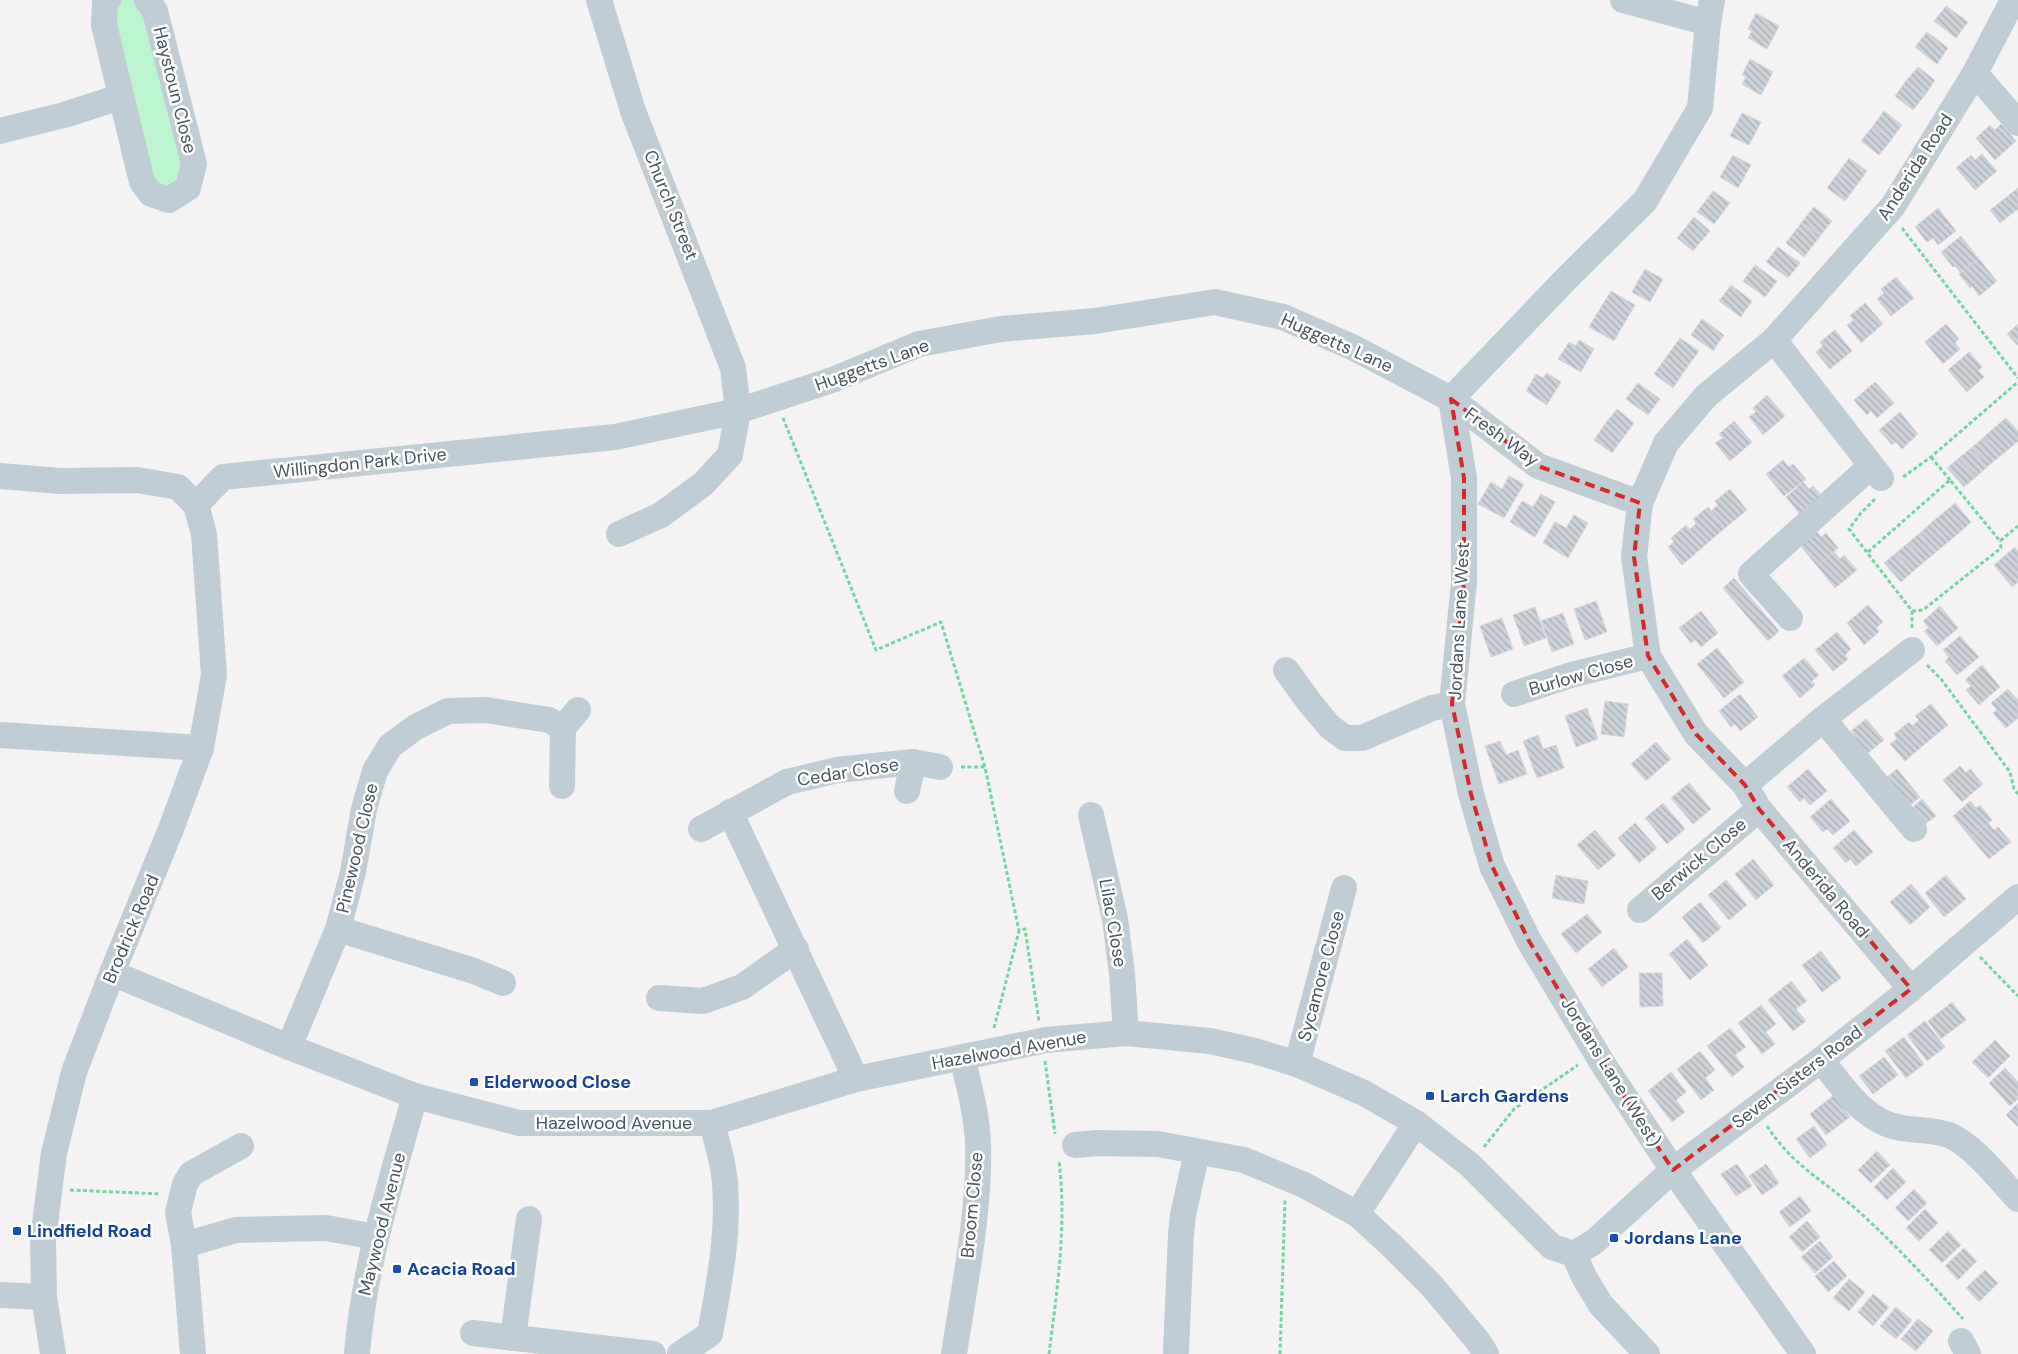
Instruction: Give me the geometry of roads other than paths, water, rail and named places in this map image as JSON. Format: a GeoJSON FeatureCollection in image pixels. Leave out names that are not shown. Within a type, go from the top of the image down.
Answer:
{"type":"FeatureCollection","features":[{"type":"Feature","properties":{"kind":"street","name":"Haystoun Close"},"geometry":{"type":"LineString","coordinates":[[108,0],[105,2],[104,25],[142,182],[151,194],[169,200],[188,188],[194,164],[155,11],[147,0]]}},
{"type":"Feature","properties":{"kind":"street","name":"Church Street"},"geometry":{"type":"LineString","coordinates":[[600,0],[633,111],[733,368],[738,411],[730,454],[703,484],[661,515],[619,534]]}},
{"type":"Feature","properties":{"kind":"street"},"geometry":{"type":"LineString","coordinates":[[1451,399],[1645,201],[1700,108],[1710,11],[1623,0]]}},
{"type":"Feature","properties":{"kind":"street","name":"Anderida Road"},"geometry":{"type":"LineString","coordinates":[[1911,989],[1759,809],[1745,785],[1696,734],[1648,656],[1634,557],[1640,503],[1666,443],[1706,396],[1774,340],[1894,206],[1975,73],[2013,0]]}},
{"type":"Feature","properties":{"kind":"street"},"geometry":{"type":"LineString","coordinates":[[1975,73],[2018,123]]}},
{"type":"Feature","properties":{"kind":"street"},"geometry":{"type":"LineString","coordinates":[[0,131],[64,115],[120,97]]}},
{"type":"Feature","properties":{"kind":"street","name":"Huggetts Lane"},"geometry":{"type":"LineString","coordinates":[[738,411],[835,379],[919,344],[1001,329],[1095,321],[1215,302],[1284,317],[1352,347],[1451,399]]}},
{"type":"Feature","properties":{"kind":"street"},"geometry":{"type":"LineString","coordinates":[[1774,340],[1882,480],[1751,574],[1790,618]]}},
{"type":"Feature","properties":{"kind":"street","name":"Fresh Way"},"geometry":{"type":"LineString","coordinates":[[1451,399],[1538,466],[1640,503]]}},
{"type":"Feature","properties":{"kind":"street","name":"Jordans Lane West"},"geometry":{"type":"LineString","coordinates":[[1451,399],[1464,478],[1464,582],[1452,704],[1471,794],[1492,866],[1529,941],[1549,974]]}},
{"type":"Feature","properties":{"kind":"street","name":"Willingdon Park Drive"},"geometry":{"type":"LineString","coordinates":[[196,506],[223,477],[615,438],[738,411]]}},
{"type":"Feature","properties":{"kind":"street"},"geometry":{"type":"LineString","coordinates":[[0,476],[60,481],[137,480],[178,487],[196,506]]}},
{"type":"Feature","properties":{"kind":"street","name":"Brodrick Road"},"geometry":{"type":"LineString","coordinates":[[54,1354],[44,1297],[43,1238],[54,1153],[74,1072],[171,829],[201,748],[214,675],[204,534],[196,506]]}},
{"type":"Feature","properties":{"kind":"street"},"geometry":{"type":"LineString","coordinates":[[1745,785],[1823,719],[1912,650]]}},
{"type":"Feature","properties":{"kind":"street","name":"Burlow Close"},"geometry":{"type":"LineString","coordinates":[[1514,694],[1571,675],[1648,656]]}},
{"type":"Feature","properties":{"kind":"street"},"geometry":{"type":"LineString","coordinates":[[1286,670],[1330,727],[1345,738],[1362,738],[1432,708],[1452,704]]}},
{"type":"Feature","properties":{"kind":"street","name":"Pinewood Close"},"geometry":{"type":"LineString","coordinates":[[289,1047],[338,929],[354,872],[364,809],[375,771],[390,746],[416,727],[448,711],[486,710],[549,720],[570,719],[562,786]]}},
{"type":"Feature","properties":{"kind":"street"},"geometry":{"type":"LineString","coordinates":[[1823,719],[1914,829]]}},
{"type":"Feature","properties":{"kind":"street"},"geometry":{"type":"LineString","coordinates":[[0,735],[201,748]]}},
{"type":"Feature","properties":{"kind":"street","name":"Cedar Close"},"geometry":{"type":"LineString","coordinates":[[907,791],[913,762]]}},
{"type":"Feature","properties":{"kind":"street","name":"Cedar Close"},"geometry":{"type":"LineString","coordinates":[[701,829],[787,782],[838,770],[913,762],[940,767]]}},
{"type":"Feature","properties":{"kind":"street","name":"Berwick Close"},"geometry":{"type":"LineString","coordinates":[[1640,910],[1759,809]]}},
{"type":"Feature","properties":{"kind":"street"},"geometry":{"type":"LineString","coordinates":[[730,812],[856,1079]]}},
{"type":"Feature","properties":{"kind":"street","name":"Lilac Close"},"geometry":{"type":"LineString","coordinates":[[1091,815],[1114,919],[1122,974],[1126,1033]]}},
{"type":"Feature","properties":{"kind":"street","name":"Sycamore Close"},"geometry":{"type":"LineString","coordinates":[[1297,1064],[1344,888]]}},
{"type":"Feature","properties":{"kind":"street","name":"Seven Sisters Road"},"geometry":{"type":"LineString","coordinates":[[1574,1254],[1594,1242],[1673,1170],[1756,1110],[1911,989],[2018,897]]}},
{"type":"Feature","properties":{"kind":"street","name":"Pinewood Close"},"geometry":{"type":"LineString","coordinates":[[338,929],[479,962],[503,983]]}},
{"type":"Feature","properties":{"kind":"street"},"geometry":{"type":"LineString","coordinates":[[659,998],[704,1001],[742,987],[796,949]]}},
{"type":"Feature","properties":{"kind":"street","name":"Hazelwood Avenue"},"geometry":{"type":"LineString","coordinates":[[112,973],[289,1047],[415,1096],[518,1123],[712,1123],[856,1079],[1042,1040],[1126,1033],[1210,1041],[1255,1051],[1297,1064],[1364,1094],[1416,1123],[1470,1165],[1552,1247],[1574,1254]]}},
{"type":"Feature","properties":{"kind":"street","name":"Jordans Lane (West)"},"geometry":{"type":"LineString","coordinates":[[1549,974],[1596,1053],[1673,1170],[1803,1354]]}},
{"type":"Feature","properties":{"kind":"street","name":"Broom Close"},"geometry":{"type":"LineString","coordinates":[[954,1354],[973,1216],[978,1143],[972,1094],[962,1057]]}},
{"type":"Feature","properties":{"kind":"street"},"geometry":{"type":"LineString","coordinates":[[1821,1060],[1860,1108],[1886,1124],[1902,1128],[1932,1130],[1951,1136],[1970,1149],[2018,1199]]}},
{"type":"Feature","properties":{"kind":"street","name":"Maywood Avenue"},"geometry":{"type":"LineString","coordinates":[[356,1354],[360,1315],[376,1237],[415,1096]]}},
{"type":"Feature","properties":{"kind":"street"},"geometry":{"type":"LineString","coordinates":[[680,1354],[710,1334],[719,1286],[726,1232],[725,1182],[712,1123]]}},
{"type":"Feature","properties":{"kind":"street"},"geometry":{"type":"LineString","coordinates":[[1357,1214],[1416,1123]]}},
{"type":"Feature","properties":{"kind":"street"},"geometry":{"type":"LineString","coordinates":[[1063,1147],[1097,1143],[1158,1144],[1244,1160],[1286,1177],[1357,1214],[1432,1286],[1474,1349]]}},
{"type":"Feature","properties":{"kind":"street"},"geometry":{"type":"LineString","coordinates":[[193,1354],[184,1245],[178,1212],[185,1184],[191,1174],[240,1146]]}},
{"type":"Feature","properties":{"kind":"street"},"geometry":{"type":"LineString","coordinates":[[1176,1351],[1183,1215],[1197,1152]]}},
{"type":"Feature","properties":{"kind":"street"},"geometry":{"type":"LineString","coordinates":[[513,1338],[529,1220]]}},
{"type":"Feature","properties":{"kind":"street"},"geometry":{"type":"LineString","coordinates":[[184,1245],[236,1230],[326,1228],[376,1237]]}},
{"type":"Feature","properties":{"kind":"street"},"geometry":{"type":"LineString","coordinates":[[1574,1254],[1584,1278],[1601,1305],[1647,1354]]}},
{"type":"Feature","properties":{"kind":"street"},"geometry":{"type":"LineString","coordinates":[[0,1295],[44,1297]]}},
{"type":"Feature","properties":{"kind":"street"},"geometry":{"type":"LineString","coordinates":[[473,1333],[653,1354]]}},
{"type":"Feature","properties":{"kind":"place","name":"Elderwood Close"},"geometry":{"type":"Point","coordinates":[474,1082]}},
{"type":"Feature","properties":{"kind":"place","name":"Larch Gardens"},"geometry":{"type":"Point","coordinates":[1430,1096]}},
{"type":"Feature","properties":{"kind":"place","name":"Lindfield Road"},"geometry":{"type":"Point","coordinates":[17,1231]}},
{"type":"Feature","properties":{"kind":"place","name":"Jordans Lane"},"geometry":{"type":"Point","coordinates":[1614,1238]}},
{"type":"Feature","properties":{"kind":"place","name":"Acacia Road"},"geometry":{"type":"Point","coordinates":[397,1269]}}]}
